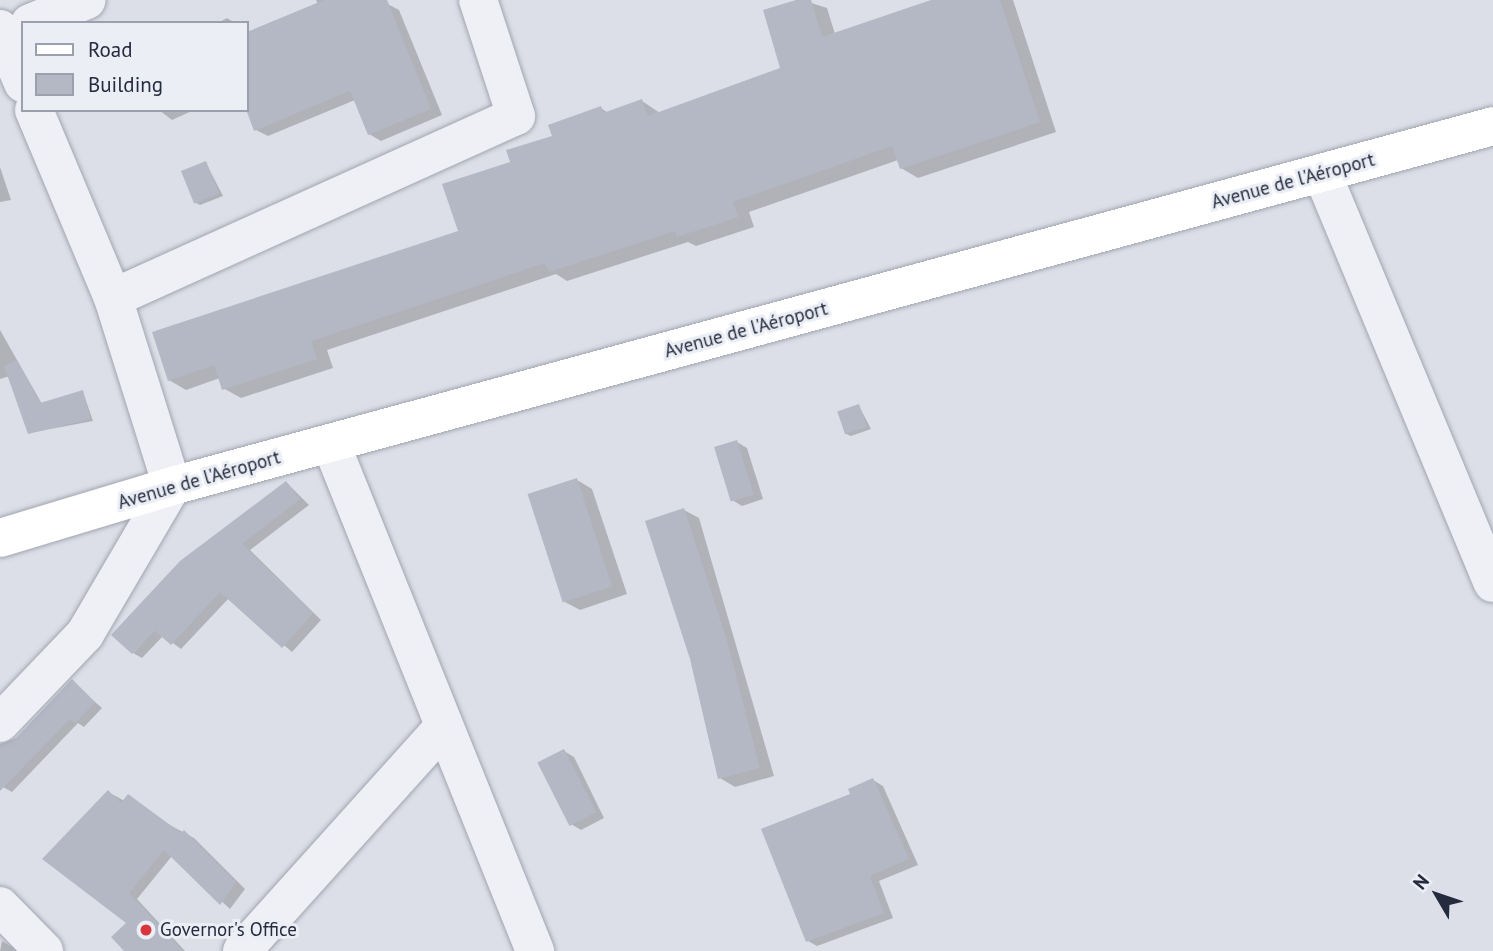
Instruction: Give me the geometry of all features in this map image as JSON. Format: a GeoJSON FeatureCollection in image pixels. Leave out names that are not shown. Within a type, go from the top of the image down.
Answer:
{"type":"FeatureCollection","features":[{"type":"Feature","properties":{"kind":"main road","name":"Avenue de l'Aéroport"},"geometry":{"type":"LineString","coordinates":[[0,538],[172,486],[1493,126]]}},
{"type":"Feature","properties":{"kind":"street"},"geometry":{"type":"LineString","coordinates":[[32,21],[87,0]]}},
{"type":"Feature","properties":{"kind":"street"},"geometry":{"type":"LineString","coordinates":[[113,298],[516,116],[478,0]]}},
{"type":"Feature","properties":{"kind":"street"},"geometry":{"type":"LineString","coordinates":[[14,28],[21,71]]}},
{"type":"Feature","properties":{"kind":"street"},"geometry":{"type":"LineString","coordinates":[[0,723],[85,634],[172,486],[113,298],[35,112]]}},
{"type":"Feature","properties":{"kind":"street"},"geometry":{"type":"LineString","coordinates":[[1322,173],[1493,583]]}},
{"type":"Feature","properties":{"kind":"street"},"geometry":{"type":"LineString","coordinates":[[331,444],[442,729],[535,951]]}},
{"type":"Feature","properties":{"kind":"street"},"geometry":{"type":"LineString","coordinates":[[242,951],[442,729]]}},
{"type":"Feature","properties":{"kind":"street"},"geometry":{"type":"LineString","coordinates":[[0,906],[44,951]]}},
{"type":"Feature","properties":{"kind":"building"},"geometry":{"type":"Polygon","coordinates":[[[324,0],[387,0],[431,109],[368,135],[350,91],[254,131],[247,112],[248,32],[324,0]]]}},
{"type":"Feature","properties":{"kind":"building"},"geometry":{"type":"Polygon","coordinates":[[[796,0],[811,0],[822,37],[931,0],[1000,0],[1040,122],[900,169],[892,146],[733,202],[738,217],[677,237],[675,231],[549,272],[545,263],[311,341],[317,359],[222,390],[214,365],[168,381],[152,332],[458,231],[442,184],[510,162],[506,150],[552,136],[548,125],[601,106],[603,113],[642,99],[648,116],[780,68],[763,10],[796,0]]]}},
{"type":"Feature","properties":{"kind":"building"},"geometry":{"type":"Polygon","coordinates":[[[206,161],[219,193],[194,204],[181,171],[206,161]]]}},
{"type":"Feature","properties":{"kind":"building"},"geometry":{"type":"Polygon","coordinates":[[[17,360],[40,403],[83,390],[90,419],[28,434],[4,366],[17,360]]]}},
{"type":"Feature","properties":{"kind":"building"},"geometry":{"type":"Polygon","coordinates":[[[859,404],[867,427],[845,434],[837,411],[859,404]]]}},
{"type":"Feature","properties":{"kind":"building"},"geometry":{"type":"Polygon","coordinates":[[[737,440],[754,495],[731,502],[714,447],[737,440]]]}},
{"type":"Feature","properties":{"kind":"building"},"geometry":{"type":"Polygon","coordinates":[[[577,478],[612,586],[563,602],[528,494],[577,478]]]}},
{"type":"Feature","properties":{"kind":"building"},"geometry":{"type":"Polygon","coordinates":[[[286,481],[300,499],[242,544],[313,613],[282,648],[220,592],[171,645],[154,630],[132,654],[111,635],[180,561],[286,481]]]}},
{"type":"Feature","properties":{"kind":"building"},"geometry":{"type":"Polygon","coordinates":[[[684,508],[727,641],[760,768],[718,779],[690,659],[645,521],[684,508]]]}},
{"type":"Feature","properties":{"kind":"building"},"geometry":{"type":"Polygon","coordinates":[[[72,679],[95,702],[75,724],[70,719],[0,791],[0,744],[16,738],[72,679]]]}},
{"type":"Feature","properties":{"kind":"building"},"geometry":{"type":"Polygon","coordinates":[[[564,749],[596,812],[570,826],[537,763],[564,749]]]}},
{"type":"Feature","properties":{"kind":"building"},"geometry":{"type":"Polygon","coordinates":[[[873,778],[909,859],[870,876],[884,913],[806,942],[761,829],[850,794],[848,789],[873,778]]]}},
{"type":"Feature","properties":{"kind":"building"},"geometry":{"type":"Polygon","coordinates":[[[108,790],[121,803],[128,794],[181,833],[184,830],[236,882],[220,905],[164,850],[129,893],[183,951],[124,951],[111,937],[126,923],[42,859],[108,790]]]}},
{"type":"Feature","properties":{"kind":"place","name":"Governor's Office"},"geometry":{"type":"Point","coordinates":[146,930]}}]}
